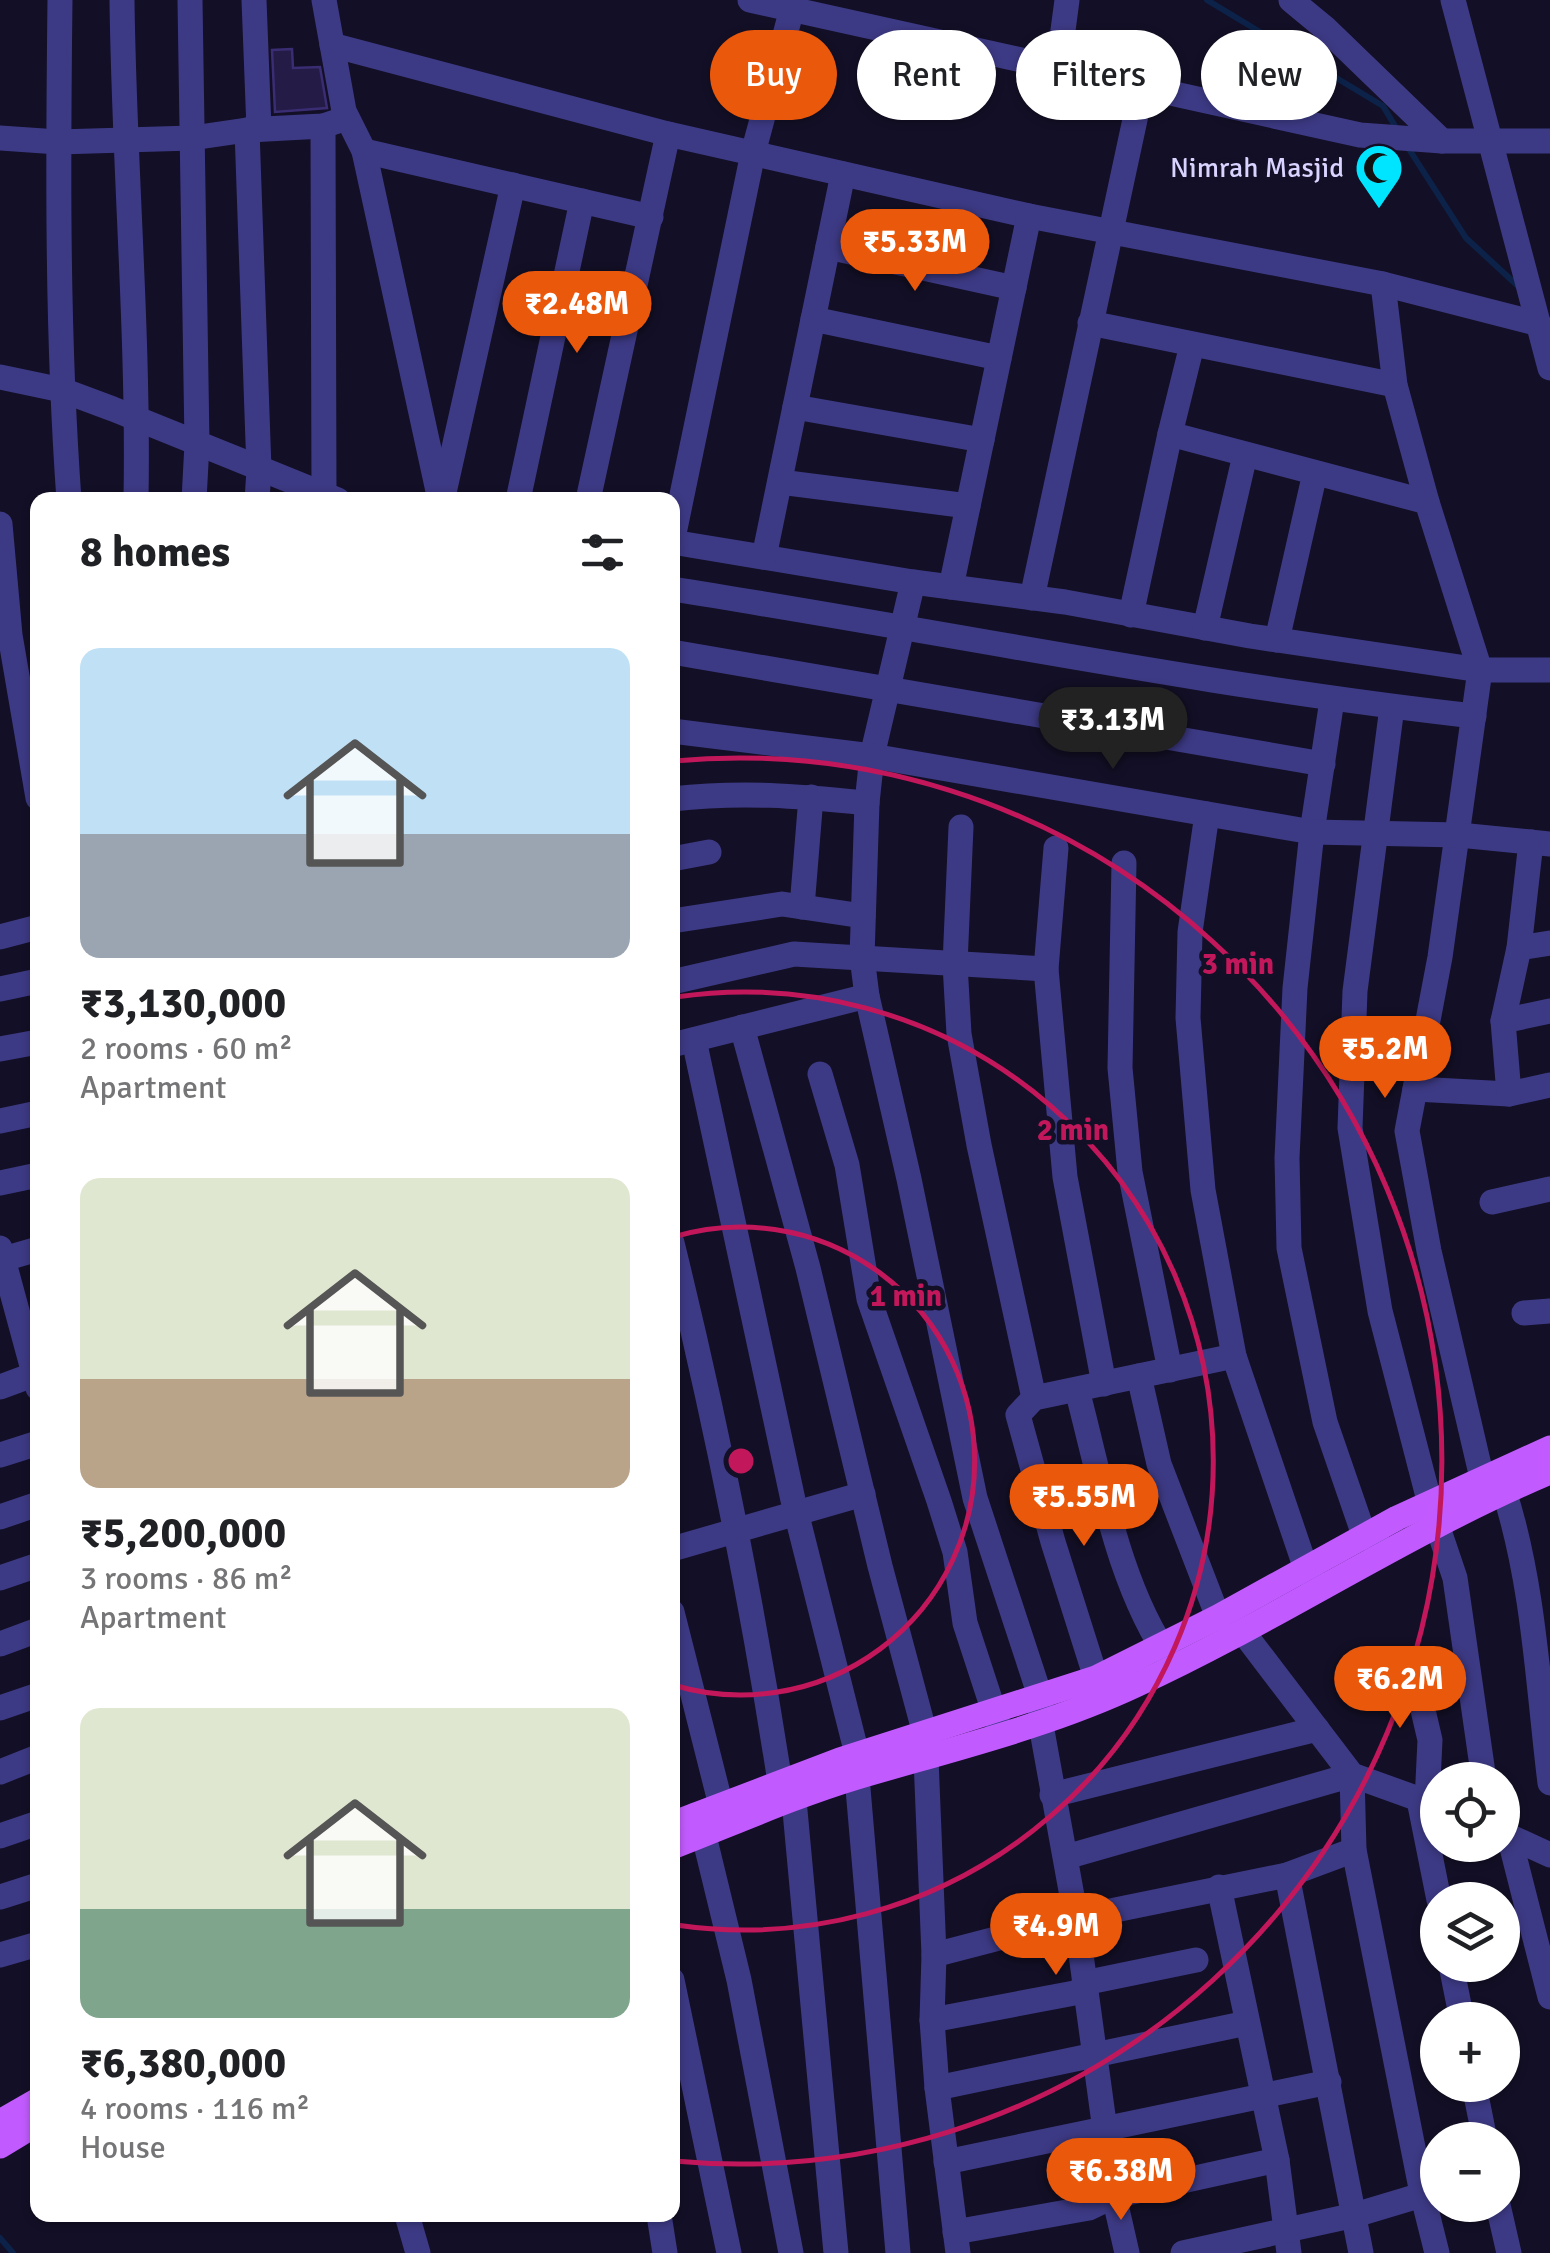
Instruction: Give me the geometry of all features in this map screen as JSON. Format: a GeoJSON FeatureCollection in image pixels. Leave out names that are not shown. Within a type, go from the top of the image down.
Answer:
{"type":"FeatureCollection","features":[{"type":"Feature","properties":{"kind":"main road"},"geometry":{"type":"LineString","coordinates":[[680,1840],[704,1821],[857,1766],[998,1724],[1041,1724],[1167,1656],[1242,1632],[1312,1580],[1364,1534],[1434,1513],[1493,1484],[1550,1448]]}},
{"type":"Feature","properties":{"kind":"main road"},"geometry":{"type":"LineString","coordinates":[[1493,1484],[1550,1472]]}},
{"type":"Feature","properties":{"kind":"main road"},"geometry":{"type":"LineString","coordinates":[[1167,1656],[1218,1616],[1386,1550],[1434,1513]]}},
{"type":"Feature","properties":{"kind":"main road"},"geometry":{"type":"LineString","coordinates":[[998,1724],[1040,1696],[1102,1688]]}},
{"type":"Feature","properties":{"kind":"main road"},"geometry":{"type":"LineString","coordinates":[[0,2122],[30,2105]]}},
{"type":"Feature","properties":{"kind":"main road"},"geometry":{"type":"LineString","coordinates":[[0,2146],[30,2129]]}},
{"type":"Feature","properties":{"kind":"street"},"geometry":{"type":"LineString","coordinates":[[60,0],[62,390],[69,492]]}},
{"type":"Feature","properties":{"kind":"street"},"geometry":{"type":"LineString","coordinates":[[122,0],[123,138],[138,419],[136,492]]}},
{"type":"Feature","properties":{"kind":"street"},"geometry":{"type":"LineString","coordinates":[[190,0],[197,444],[194,492]]}},
{"type":"Feature","properties":{"kind":"street"},"geometry":{"type":"LineString","coordinates":[[254,0],[258,492]]}},
{"type":"Feature","properties":{"kind":"street"},"geometry":{"type":"LineString","coordinates":[[324,0],[348,118],[364,151],[440,492]]}},
{"type":"Feature","properties":{"kind":"street"},"geometry":{"type":"LineString","coordinates":[[750,0],[1016,59]]}},
{"type":"Feature","properties":{"kind":"street"},"geometry":{"type":"LineString","coordinates":[[1063,30],[1067,0]]}},
{"type":"Feature","properties":{"kind":"street"},"geometry":{"type":"LineString","coordinates":[[1291,0],[1326,28],[1442,141]]}},
{"type":"Feature","properties":{"kind":"street"},"geometry":{"type":"LineString","coordinates":[[1318,0],[1326,28]]}},
{"type":"Feature","properties":{"kind":"street"},"geometry":{"type":"LineString","coordinates":[[1453,0],[1491,141],[1538,269],[1539,324],[1550,368]]}},
{"type":"Feature","properties":{"kind":"street"},"geometry":{"type":"LineString","coordinates":[[680,504],[753,153],[792,9]]}},
{"type":"Feature","properties":{"kind":"street"},"geometry":{"type":"LineString","coordinates":[[332,46],[668,134],[1029,216],[1383,284],[1539,324]]}},
{"type":"Feature","properties":{"kind":"street"},"geometry":{"type":"LineString","coordinates":[[1181,96],[1360,135],[1442,141],[1550,141]]}},
{"type":"Feature","properties":{"kind":"street"},"geometry":{"type":"LineString","coordinates":[[0,138],[58,142],[192,138],[323,126],[348,118]]}},
{"type":"Feature","properties":{"kind":"street"},"geometry":{"type":"LineString","coordinates":[[1032,598],[1135,120]]}},
{"type":"Feature","properties":{"kind":"street"},"geometry":{"type":"LineString","coordinates":[[323,126],[331,492]]}},
{"type":"Feature","properties":{"kind":"street"},"geometry":{"type":"LineString","coordinates":[[590,492],[668,134]]}},
{"type":"Feature","properties":{"kind":"street"},"geometry":{"type":"LineString","coordinates":[[364,151],[650,217]]}},
{"type":"Feature","properties":{"kind":"street"},"geometry":{"type":"LineString","coordinates":[[764,557],[843,174]]}},
{"type":"Feature","properties":{"kind":"street"},"geometry":{"type":"LineString","coordinates":[[444,492],[513,185]]}},
{"type":"Feature","properties":{"kind":"street"},"geometry":{"type":"LineString","coordinates":[[520,492],[582,201]]}},
{"type":"Feature","properties":{"kind":"street"},"geometry":{"type":"LineString","coordinates":[[952,587],[1029,216]]}},
{"type":"Feature","properties":{"kind":"street"},"geometry":{"type":"LineString","coordinates":[[828,247],[1014,288]]}},
{"type":"Feature","properties":{"kind":"street"},"geometry":{"type":"LineString","coordinates":[[1383,284],[1395,384],[1480,670],[1459,834],[1407,1131],[1429,1250],[1493,1484],[1523,1566],[1550,1783]]}},
{"type":"Feature","properties":{"kind":"street"},"geometry":{"type":"LineString","coordinates":[[813,320],[999,358]]}},
{"type":"Feature","properties":{"kind":"street"},"geometry":{"type":"LineString","coordinates":[[1090,323],[1395,384]]}},
{"type":"Feature","properties":{"kind":"street"},"geometry":{"type":"LineString","coordinates":[[1131,615],[1192,345]]}},
{"type":"Feature","properties":{"kind":"street"},"geometry":{"type":"LineString","coordinates":[[0,378],[62,390],[318,492]]}},
{"type":"Feature","properties":{"kind":"street"},"geometry":{"type":"LineString","coordinates":[[795,407],[982,440]]}},
{"type":"Feature","properties":{"kind":"street"},"geometry":{"type":"LineString","coordinates":[[1170,434],[1427,502]]}},
{"type":"Feature","properties":{"kind":"street"},"geometry":{"type":"LineString","coordinates":[[1205,628],[1245,455]]}},
{"type":"Feature","properties":{"kind":"street"},"geometry":{"type":"LineString","coordinates":[[1277,640],[1314,473]]}},
{"type":"Feature","properties":{"kind":"street"},"geometry":{"type":"LineString","coordinates":[[780,482],[968,506]]}},
{"type":"Feature","properties":{"kind":"street"},"geometry":{"type":"LineString","coordinates":[[0,524],[10,634],[30,751]]}},
{"type":"Feature","properties":{"kind":"street"},"geometry":{"type":"LineString","coordinates":[[680,543],[1480,670],[1550,670]]}},
{"type":"Feature","properties":{"kind":"street"},"geometry":{"type":"LineString","coordinates":[[912,582],[872,756],[862,958],[975,1498],[1040,1696],[1041,1724],[1076,1918],[1114,2196],[1127,2253]]}},
{"type":"Feature","properties":{"kind":"street"},"geometry":{"type":"LineString","coordinates":[[680,590],[1332,700],[1474,716]]}},
{"type":"Feature","properties":{"kind":"street"},"geometry":{"type":"LineString","coordinates":[[680,653],[1323,764]]}},
{"type":"Feature","properties":{"kind":"street"},"geometry":{"type":"LineString","coordinates":[[1332,700],[1312,832],[1295,988],[1287,1158],[1289,1248],[1325,1422],[1364,1534],[1386,1550]]}},
{"type":"Feature","properties":{"kind":"street"},"geometry":{"type":"LineString","coordinates":[[1392,707],[1355,990],[1350,1128],[1380,1310],[1434,1513],[1456,1578],[1482,1762]]}},
{"type":"Feature","properties":{"kind":"street"},"geometry":{"type":"LineString","coordinates":[[680,733],[872,756],[1312,832],[1459,834],[1540,843],[1503,1021],[1509,1094]]}},
{"type":"Feature","properties":{"kind":"street"},"geometry":{"type":"LineString","coordinates":[[680,799],[727,793],[867,804]]}},
{"type":"Feature","properties":{"kind":"street"},"geometry":{"type":"LineString","coordinates":[[802,907],[811,797]]}},
{"type":"Feature","properties":{"kind":"street"},"geometry":{"type":"LineString","coordinates":[[1207,814],[1190,932],[1188,1018],[1203,1190],[1234,1356],[1312,1580]]}},
{"type":"Feature","properties":{"kind":"street"},"geometry":{"type":"LineString","coordinates":[[961,827],[955,964],[959,1034],[1034,1398]]}},
{"type":"Feature","properties":{"kind":"street"},"geometry":{"type":"LineString","coordinates":[[1056,848],[1046,969],[1065,1177],[1104,1384]]}},
{"type":"Feature","properties":{"kind":"street"},"geometry":{"type":"LineString","coordinates":[[680,857],[709,852]]}},
{"type":"Feature","properties":{"kind":"street"},"geometry":{"type":"LineString","coordinates":[[1124,863],[1120,1068],[1130,1172],[1170,1370]]}},
{"type":"Feature","properties":{"kind":"street"},"geometry":{"type":"LineString","coordinates":[[680,919],[782,904],[863,916]]}},
{"type":"Feature","properties":{"kind":"street"},"geometry":{"type":"LineString","coordinates":[[0,938],[30,929]]}},
{"type":"Feature","properties":{"kind":"street"},"geometry":{"type":"LineString","coordinates":[[1519,948],[1550,943]]}},
{"type":"Feature","properties":{"kind":"street"},"geometry":{"type":"LineString","coordinates":[[680,980],[794,954],[1046,969]]}},
{"type":"Feature","properties":{"kind":"street"},"geometry":{"type":"LineString","coordinates":[[0,988],[30,982]]}},
{"type":"Feature","properties":{"kind":"street"},"geometry":{"type":"LineString","coordinates":[[867,996],[683,1042],[857,1766],[898,2253]]}},
{"type":"Feature","properties":{"kind":"street"},"geometry":{"type":"LineString","coordinates":[[1503,1021],[1550,1012]]}},
{"type":"Feature","properties":{"kind":"street"},"geometry":{"type":"LineString","coordinates":[[742,1028],[808,1268],[926,1745],[934,1955],[932,2020],[956,2242],[1089,2208],[1114,2196],[1277,2160]]}},
{"type":"Feature","properties":{"kind":"street"},"geometry":{"type":"LineString","coordinates":[[0,1049],[30,1043]]}},
{"type":"Feature","properties":{"kind":"street"},"geometry":{"type":"LineString","coordinates":[[820,1074],[847,1164],[869,1299],[955,1552],[965,1623],[998,1724]]}},
{"type":"Feature","properties":{"kind":"street"},"geometry":{"type":"LineString","coordinates":[[1415,1089],[1509,1094],[1550,1085]]}},
{"type":"Feature","properties":{"kind":"street"},"geometry":{"type":"LineString","coordinates":[[0,1121],[30,1115]]}},
{"type":"Feature","properties":{"kind":"street"},"geometry":{"type":"LineString","coordinates":[[0,1183],[30,1177]]}},
{"type":"Feature","properties":{"kind":"street"},"geometry":{"type":"LineString","coordinates":[[1492,1202],[1550,1188]]}},
{"type":"Feature","properties":{"kind":"street"},"geometry":{"type":"LineString","coordinates":[[30,1251],[1,1256],[30,1359]]}},
{"type":"Feature","properties":{"kind":"street"},"geometry":{"type":"LineString","coordinates":[[680,1275],[710,1395],[787,1791],[836,2253]]}},
{"type":"Feature","properties":{"kind":"street"},"geometry":{"type":"LineString","coordinates":[[1102,1688],[1053,1542],[1018,1415],[1034,1398],[1234,1356]]}},
{"type":"Feature","properties":{"kind":"street"},"geometry":{"type":"LineString","coordinates":[[1139,1376],[1159,1464],[1218,1616],[1242,1632],[1352,1776],[1420,1800]]}},
{"type":"Feature","properties":{"kind":"street"},"geometry":{"type":"LineString","coordinates":[[0,1387],[30,1380]]}},
{"type":"Feature","properties":{"kind":"street"},"geometry":{"type":"LineString","coordinates":[[1078,1390],[1122,1558],[1167,1656]]}},
{"type":"Feature","properties":{"kind":"street"},"geometry":{"type":"LineString","coordinates":[[0,1455],[30,1446]]}},
{"type":"Feature","properties":{"kind":"street"},"geometry":{"type":"LineString","coordinates":[[680,1547],[863,1494]]}},
{"type":"Feature","properties":{"kind":"street"},"geometry":{"type":"LineString","coordinates":[[0,1517],[30,1507]]}},
{"type":"Feature","properties":{"kind":"street"},"geometry":{"type":"LineString","coordinates":[[0,1578],[30,1568]]}},
{"type":"Feature","properties":{"kind":"street"},"geometry":{"type":"LineString","coordinates":[[0,1644],[30,1633]]}},
{"type":"Feature","properties":{"kind":"street"},"geometry":{"type":"LineString","coordinates":[[1412,1659],[1430,1740],[1429,1762]]}},
{"type":"Feature","properties":{"kind":"street"},"geometry":{"type":"LineString","coordinates":[[680,1664],[704,1821],[791,2253]]}},
{"type":"Feature","properties":{"kind":"street"},"geometry":{"type":"LineString","coordinates":[[0,1708],[30,1698]]}},
{"type":"Feature","properties":{"kind":"street"},"geometry":{"type":"LineString","coordinates":[[1052,1795],[1317,1729]]}},
{"type":"Feature","properties":{"kind":"street"},"geometry":{"type":"LineString","coordinates":[[0,1772],[30,1760]]}},
{"type":"Feature","properties":{"kind":"street"},"geometry":{"type":"LineString","coordinates":[[1352,1776],[1354,1850],[1420,2147]]}},
{"type":"Feature","properties":{"kind":"street"},"geometry":{"type":"LineString","coordinates":[[1066,1858],[1352,1776]]}},
{"type":"Feature","properties":{"kind":"street"},"geometry":{"type":"LineString","coordinates":[[0,1836],[30,1826]]}},
{"type":"Feature","properties":{"kind":"street"},"geometry":{"type":"LineString","coordinates":[[1520,1841],[1550,1855]]}},
{"type":"Feature","properties":{"kind":"street"},"geometry":{"type":"LineString","coordinates":[[934,1955],[1076,1918],[1287,1874],[1354,1850]]}},
{"type":"Feature","properties":{"kind":"street"},"geometry":{"type":"LineString","coordinates":[[1513,1862],[1550,1997]]}},
{"type":"Feature","properties":{"kind":"street"},"geometry":{"type":"LineString","coordinates":[[1287,1874],[1360,2253]]}},
{"type":"Feature","properties":{"kind":"street"},"geometry":{"type":"LineString","coordinates":[[0,1897],[30,1887]]}},
{"type":"Feature","properties":{"kind":"street"},"geometry":{"type":"LineString","coordinates":[[1219,1887],[1277,2160],[1288,2242]]}},
{"type":"Feature","properties":{"kind":"street"},"geometry":{"type":"LineString","coordinates":[[0,1954],[30,1946]]}},
{"type":"Feature","properties":{"kind":"street"},"geometry":{"type":"LineString","coordinates":[[932,2020],[1196,1960]]}},
{"type":"Feature","properties":{"kind":"street"},"geometry":{"type":"LineString","coordinates":[[680,2018],[729,2253]]}},
{"type":"Feature","properties":{"kind":"street"},"geometry":{"type":"LineString","coordinates":[[937,2088],[1247,2023]]}},
{"type":"Feature","properties":{"kind":"street"},"geometry":{"type":"LineString","coordinates":[[946,2162],[1328,2082]]}},
{"type":"Feature","properties":{"kind":"street"},"geometry":{"type":"LineString","coordinates":[[1183,2253],[1288,2242],[1420,2195]]}},
{"type":"Feature","properties":{"kind":"street"},"geometry":{"type":"LineString","coordinates":[[408,2222],[418,2253]]}},
{"type":"Feature","properties":{"kind":"street"},"geometry":{"type":"LineString","coordinates":[[660,2222],[665,2253]]}},
{"type":"Feature","properties":{"kind":"street"},"geometry":{"type":"LineString","coordinates":[[1433,2222],[1437,2253]]}},
{"type":"Feature","properties":{"kind":"street"},"geometry":{"type":"LineString","coordinates":[[1502,2222],[1509,2253]]}},
{"type":"Feature","properties":{"kind":"building"},"geometry":{"type":"Polygon","coordinates":[[[292,49],[293,68],[320,67],[327,108],[275,112],[272,50],[292,49]]]}},
{"type":"Feature","properties":{"kind":"waterway"},"geometry":{"type":"LineString","coordinates":[[1207,0],[1383,106],[1398,131]]}},
{"type":"Feature","properties":{"kind":"waterway"},"geometry":{"type":"LineString","coordinates":[[1407,146],[1466,238],[1519,287]]}},
{"type":"Feature","properties":{"kind":"waterway"},"geometry":{"type":"LineString","coordinates":[[0,2238],[13,2253]]}},
{"type":"Feature","properties":{"kind":"place","name":"Nimrah Masjid"},"geometry":{"type":"Point","coordinates":[1379,210]}}]}
